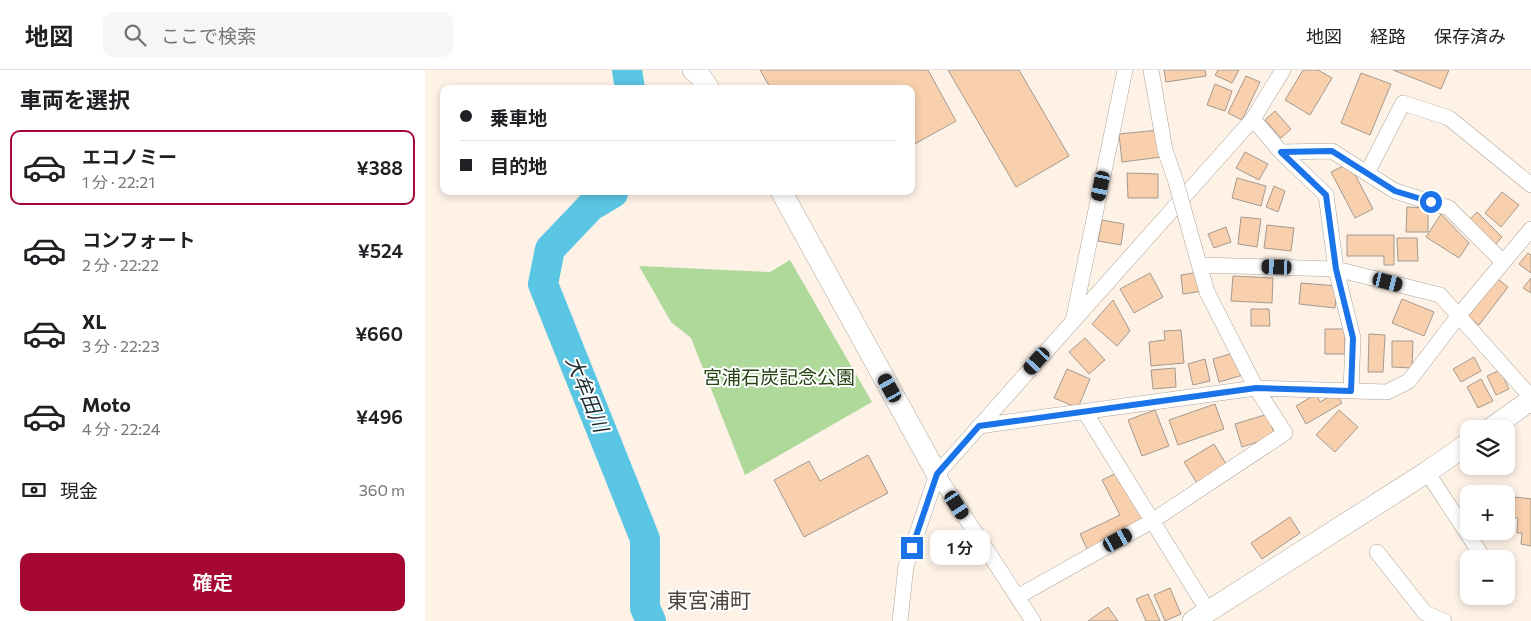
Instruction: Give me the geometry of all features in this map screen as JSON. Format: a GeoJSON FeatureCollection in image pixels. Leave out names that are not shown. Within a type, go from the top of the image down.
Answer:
{"type":"FeatureCollection","features":[{"type":"Feature","properties":{"kind":"street"},"geometry":{"type":"LineString","coordinates":[[693,70],[706,85]]}},
{"type":"Feature","properties":{"kind":"street"},"geometry":{"type":"LineString","coordinates":[[1072,321],[1125,70]]}},
{"type":"Feature","properties":{"kind":"street"},"geometry":{"type":"LineString","coordinates":[[1017,597],[1152,521],[1285,433],[1256,388],[1207,292],[1177,182],[1165,150],[1151,70]]}},
{"type":"Feature","properties":{"kind":"street"},"geometry":{"type":"LineString","coordinates":[[900,621],[906,566],[937,474],[1253,119],[1283,70]]}},
{"type":"Feature","properties":{"kind":"street"},"geometry":{"type":"LineString","coordinates":[[1367,173],[1403,103],[1449,118],[1531,185]]}},
{"type":"Feature","properties":{"kind":"street"},"geometry":{"type":"LineString","coordinates":[[1253,119],[1281,152],[1326,195],[1336,269],[1353,338],[1351,391]]}},
{"type":"Feature","properties":{"kind":"street"},"geometry":{"type":"LineString","coordinates":[[1281,152],[1332,151],[1395,191],[1449,208],[1503,262]]}},
{"type":"Feature","properties":{"kind":"street"},"geometry":{"type":"LineString","coordinates":[[783,195],[937,474],[1033,621]]}},
{"type":"Feature","properties":{"kind":"street"},"geometry":{"type":"LineString","coordinates":[[979,426],[1256,388],[1387,392],[1409,381],[1459,315],[1531,229]]}},
{"type":"Feature","properties":{"kind":"street"},"geometry":{"type":"LineString","coordinates":[[1200,265],[1336,269],[1440,295],[1531,398],[1502,420]]}},
{"type":"Feature","properties":{"kind":"street"},"geometry":{"type":"LineString","coordinates":[[1085,412],[1152,521],[1201,616],[1460,449]]}},
{"type":"Feature","properties":{"kind":"street"},"geometry":{"type":"LineString","coordinates":[[1427,472],[1478,550]]}},
{"type":"Feature","properties":{"kind":"street"},"geometry":{"type":"LineString","coordinates":[[1377,552],[1425,613],[1444,621]]}},
{"type":"Feature","properties":{"kind":"green space","name":"宮浦石炭記念公園"},"geometry":{"type":"Polygon","coordinates":[[[790,260],[872,402],[745,475],[691,338],[671,322],[639,266],[770,272],[790,260]]]}},
{"type":"Feature","properties":{"kind":"building"},"geometry":{"type":"Polygon","coordinates":[[[760,70],[928,70],[956,121],[915,144],[915,85],[769,85],[760,70]]]}},
{"type":"Feature","properties":{"kind":"building"},"geometry":{"type":"Polygon","coordinates":[[[948,70],[1019,70],[1069,156],[1016,187],[948,70]]]}},
{"type":"Feature","properties":{"kind":"building"},"geometry":{"type":"Polygon","coordinates":[[[1164,70],[1205,70],[1206,76],[1166,82],[1164,70]]]}},
{"type":"Feature","properties":{"kind":"building"},"geometry":{"type":"Polygon","coordinates":[[[1218,70],[1239,70],[1232,83],[1215,75],[1218,70]]]}},
{"type":"Feature","properties":{"kind":"building"},"geometry":{"type":"Polygon","coordinates":[[[1303,70],[1318,70],[1332,78],[1310,115],[1285,100],[1303,70]]]}},
{"type":"Feature","properties":{"kind":"building"},"geometry":{"type":"Polygon","coordinates":[[[1393,70],[1449,70],[1441,89],[1393,70]]]}},
{"type":"Feature","properties":{"kind":"building"},"geometry":{"type":"Polygon","coordinates":[[[1361,73],[1391,84],[1370,135],[1341,123],[1361,73]]]}},
{"type":"Feature","properties":{"kind":"building"},"geometry":{"type":"Polygon","coordinates":[[[1246,76],[1260,82],[1242,120],[1228,113],[1246,76]]]}},
{"type":"Feature","properties":{"kind":"building"},"geometry":{"type":"Polygon","coordinates":[[[1215,84],[1232,91],[1225,111],[1207,105],[1215,84]]]}},
{"type":"Feature","properties":{"kind":"building"},"geometry":{"type":"Polygon","coordinates":[[[1275,111],[1291,129],[1281,138],[1265,120],[1275,111]]]}},
{"type":"Feature","properties":{"kind":"building"},"geometry":{"type":"Polygon","coordinates":[[[1159,130],[1162,157],[1122,162],[1119,134],[1159,130]]]}},
{"type":"Feature","properties":{"kind":"building"},"geometry":{"type":"Polygon","coordinates":[[[1245,152],[1268,164],[1259,180],[1236,168],[1245,152]]]}},
{"type":"Feature","properties":{"kind":"building"},"geometry":{"type":"Polygon","coordinates":[[[1349,163],[1373,209],[1355,218],[1331,172],[1349,163]]]}},
{"type":"Feature","properties":{"kind":"building"},"geometry":{"type":"Polygon","coordinates":[[[1127,173],[1158,174],[1158,198],[1128,198],[1127,173]]]}},
{"type":"Feature","properties":{"kind":"building"},"geometry":{"type":"Polygon","coordinates":[[[1237,178],[1266,186],[1261,206],[1232,198],[1237,178]]]}},
{"type":"Feature","properties":{"kind":"building"},"geometry":{"type":"Polygon","coordinates":[[[1274,186],[1285,191],[1278,212],[1266,207],[1274,186]]]}},
{"type":"Feature","properties":{"kind":"building"},"geometry":{"type":"Polygon","coordinates":[[[1502,192],[1519,205],[1501,227],[1485,213],[1502,192]]]}},
{"type":"Feature","properties":{"kind":"building"},"geometry":{"type":"Polygon","coordinates":[[[1407,207],[1428,208],[1428,232],[1406,232],[1407,207]]]}},
{"type":"Feature","properties":{"kind":"building"},"geometry":{"type":"Polygon","coordinates":[[[1477,212],[1502,237],[1492,248],[1466,223],[1477,212]]]}},
{"type":"Feature","properties":{"kind":"building"},"geometry":{"type":"Polygon","coordinates":[[[1441,214],[1469,243],[1459,258],[1426,237],[1441,214]]]}},
{"type":"Feature","properties":{"kind":"building"},"geometry":{"type":"Polygon","coordinates":[[[1241,217],[1261,219],[1257,247],[1238,244],[1241,217]]]}},
{"type":"Feature","properties":{"kind":"building"},"geometry":{"type":"Polygon","coordinates":[[[1102,220],[1124,224],[1121,245],[1098,241],[1102,220]]]}},
{"type":"Feature","properties":{"kind":"building"},"geometry":{"type":"Polygon","coordinates":[[[1267,225],[1294,228],[1291,251],[1264,248],[1267,225]]]}},
{"type":"Feature","properties":{"kind":"building"},"geometry":{"type":"Polygon","coordinates":[[[1226,227],[1231,242],[1214,248],[1208,234],[1226,227]]]}},
{"type":"Feature","properties":{"kind":"building"},"geometry":{"type":"Polygon","coordinates":[[[1347,235],[1394,235],[1394,265],[1384,265],[1384,256],[1347,256],[1347,235]]]}},
{"type":"Feature","properties":{"kind":"building"},"geometry":{"type":"Polygon","coordinates":[[[1397,238],[1417,238],[1418,261],[1398,261],[1397,238]]]}},
{"type":"Feature","properties":{"kind":"building"},"geometry":{"type":"Polygon","coordinates":[[[1528,253],[1531,255],[1531,273],[1519,264],[1528,253]]]}},
{"type":"Feature","properties":{"kind":"building"},"geometry":{"type":"Polygon","coordinates":[[[1201,272],[1203,291],[1183,294],[1181,275],[1201,272]]]}},
{"type":"Feature","properties":{"kind":"building"},"geometry":{"type":"Polygon","coordinates":[[[1150,273],[1163,297],[1134,313],[1120,289],[1150,273]]]}},
{"type":"Feature","properties":{"kind":"building"},"geometry":{"type":"Polygon","coordinates":[[[1233,276],[1273,278],[1272,303],[1231,301],[1233,276]]]}},
{"type":"Feature","properties":{"kind":"building"},"geometry":{"type":"Polygon","coordinates":[[[1494,276],[1508,287],[1479,325],[1465,314],[1494,276]]]}},
{"type":"Feature","properties":{"kind":"building"},"geometry":{"type":"Polygon","coordinates":[[[1531,278],[1531,293],[1523,288],[1531,278]]]}},
{"type":"Feature","properties":{"kind":"building"},"geometry":{"type":"Polygon","coordinates":[[[1301,283],[1337,286],[1335,308],[1299,304],[1301,283]]]}},
{"type":"Feature","properties":{"kind":"building"},"geometry":{"type":"Polygon","coordinates":[[[1402,299],[1434,312],[1424,336],[1392,323],[1402,299]]]}},
{"type":"Feature","properties":{"kind":"building"},"geometry":{"type":"Polygon","coordinates":[[[1113,300],[1130,331],[1117,346],[1092,324],[1113,300]]]}},
{"type":"Feature","properties":{"kind":"building"},"geometry":{"type":"Polygon","coordinates":[[[1251,309],[1269,309],[1270,326],[1251,326],[1251,309]]]}},
{"type":"Feature","properties":{"kind":"building"},"geometry":{"type":"Polygon","coordinates":[[[1325,329],[1345,329],[1345,354],[1325,354],[1325,329]]]}},
{"type":"Feature","properties":{"kind":"building"},"geometry":{"type":"Polygon","coordinates":[[[1181,330],[1184,363],[1151,366],[1149,342],[1165,340],[1164,331],[1181,330]]]}},
{"type":"Feature","properties":{"kind":"building"},"geometry":{"type":"Polygon","coordinates":[[[1369,334],[1385,335],[1383,372],[1368,372],[1369,334]]]}},
{"type":"Feature","properties":{"kind":"building"},"geometry":{"type":"Polygon","coordinates":[[[1085,338],[1105,360],[1089,374],[1069,352],[1085,338]]]}},
{"type":"Feature","properties":{"kind":"building"},"geometry":{"type":"Polygon","coordinates":[[[1392,341],[1413,341],[1412,368],[1392,367],[1392,341]]]}},
{"type":"Feature","properties":{"kind":"building"},"geometry":{"type":"Polygon","coordinates":[[[1237,352],[1243,375],[1219,382],[1213,359],[1237,352]]]}},
{"type":"Feature","properties":{"kind":"building"},"geometry":{"type":"Polygon","coordinates":[[[1474,357],[1481,371],[1461,382],[1453,369],[1474,357]]]}},
{"type":"Feature","properties":{"kind":"building"},"geometry":{"type":"Polygon","coordinates":[[[1205,359],[1210,381],[1193,385],[1188,364],[1205,359]]]}},
{"type":"Feature","properties":{"kind":"building"},"geometry":{"type":"Polygon","coordinates":[[[1175,368],[1176,387],[1153,389],[1151,370],[1175,368]]]}},
{"type":"Feature","properties":{"kind":"building"},"geometry":{"type":"Polygon","coordinates":[[[1067,369],[1090,379],[1078,408],[1054,398],[1067,369]]]}},
{"type":"Feature","properties":{"kind":"building"},"geometry":{"type":"Polygon","coordinates":[[[1500,370],[1509,389],[1496,395],[1487,376],[1500,370]]]}},
{"type":"Feature","properties":{"kind":"building"},"geometry":{"type":"Polygon","coordinates":[[[1481,379],[1493,401],[1478,408],[1467,387],[1481,379]]]}},
{"type":"Feature","properties":{"kind":"building"},"geometry":{"type":"Polygon","coordinates":[[[1336,393],[1342,403],[1306,424],[1296,406],[1316,394],[1320,402],[1336,393]]]}},
{"type":"Feature","properties":{"kind":"building"},"geometry":{"type":"Polygon","coordinates":[[[1215,404],[1224,429],[1178,445],[1169,420],[1215,404]]]}},
{"type":"Feature","properties":{"kind":"building"},"geometry":{"type":"Polygon","coordinates":[[[1155,410],[1169,446],[1142,456],[1128,420],[1155,410]]]}},
{"type":"Feature","properties":{"kind":"building"},"geometry":{"type":"Polygon","coordinates":[[[1339,410],[1358,427],[1335,452],[1316,435],[1339,410]]]}},
{"type":"Feature","properties":{"kind":"building"},"geometry":{"type":"Polygon","coordinates":[[[1268,414],[1275,436],[1242,447],[1235,424],[1268,414]]]}},
{"type":"Feature","properties":{"kind":"building"},"geometry":{"type":"Polygon","coordinates":[[[1214,444],[1228,467],[1198,485],[1184,462],[1214,444]]]}},
{"type":"Feature","properties":{"kind":"building"},"geometry":{"type":"Polygon","coordinates":[[[868,455],[888,493],[804,537],[774,480],[809,461],[820,481],[868,455]]]}},
{"type":"Feature","properties":{"kind":"building"},"geometry":{"type":"Polygon","coordinates":[[[1123,470],[1149,522],[1088,551],[1080,534],[1120,515],[1102,480],[1123,470]]]}},
{"type":"Feature","properties":{"kind":"building"},"geometry":{"type":"Polygon","coordinates":[[[1515,497],[1531,499],[1531,546],[1521,544],[1522,533],[1517,533],[1518,518],[1515,518],[1515,497]]]}},
{"type":"Feature","properties":{"kind":"building"},"geometry":{"type":"Polygon","coordinates":[[[1290,517],[1300,533],[1262,559],[1251,543],[1290,517]]]}},
{"type":"Feature","properties":{"kind":"building"},"geometry":{"type":"Polygon","coordinates":[[[1170,588],[1181,614],[1165,621],[1154,595],[1170,588]]]}},
{"type":"Feature","properties":{"kind":"building"},"geometry":{"type":"Polygon","coordinates":[[[1148,594],[1160,621],[1146,621],[1136,599],[1148,594]]]}},
{"type":"Feature","properties":{"kind":"building"},"geometry":{"type":"Polygon","coordinates":[[[1108,607],[1118,621],[1088,621],[1108,607]]]}},
{"type":"Feature","properties":{"kind":"waterway","name":"大牟田川"},"geometry":{"type":"LineString","coordinates":[[627,70],[629,85]]}},
{"type":"Feature","properties":{"kind":"waterway","name":"大牟田川"},"geometry":{"type":"LineString","coordinates":[[610,195],[591,206],[550,249],[543,284],[645,539],[645,608],[651,621]]}},
{"type":"Feature","properties":{"kind":"district","name":"東宮浦町"},"geometry":{"type":"Point","coordinates":[709,601]}},
{"type":"Feature","properties":{"kind":"route"},"geometry":{"type":"LineString","coordinates":[[912,548],[937,474],[979,426],[1256,388],[1351,391],[1353,338],[1336,269],[1326,195],[1281,152],[1332,151],[1395,191],[1431,202]]}}]}
